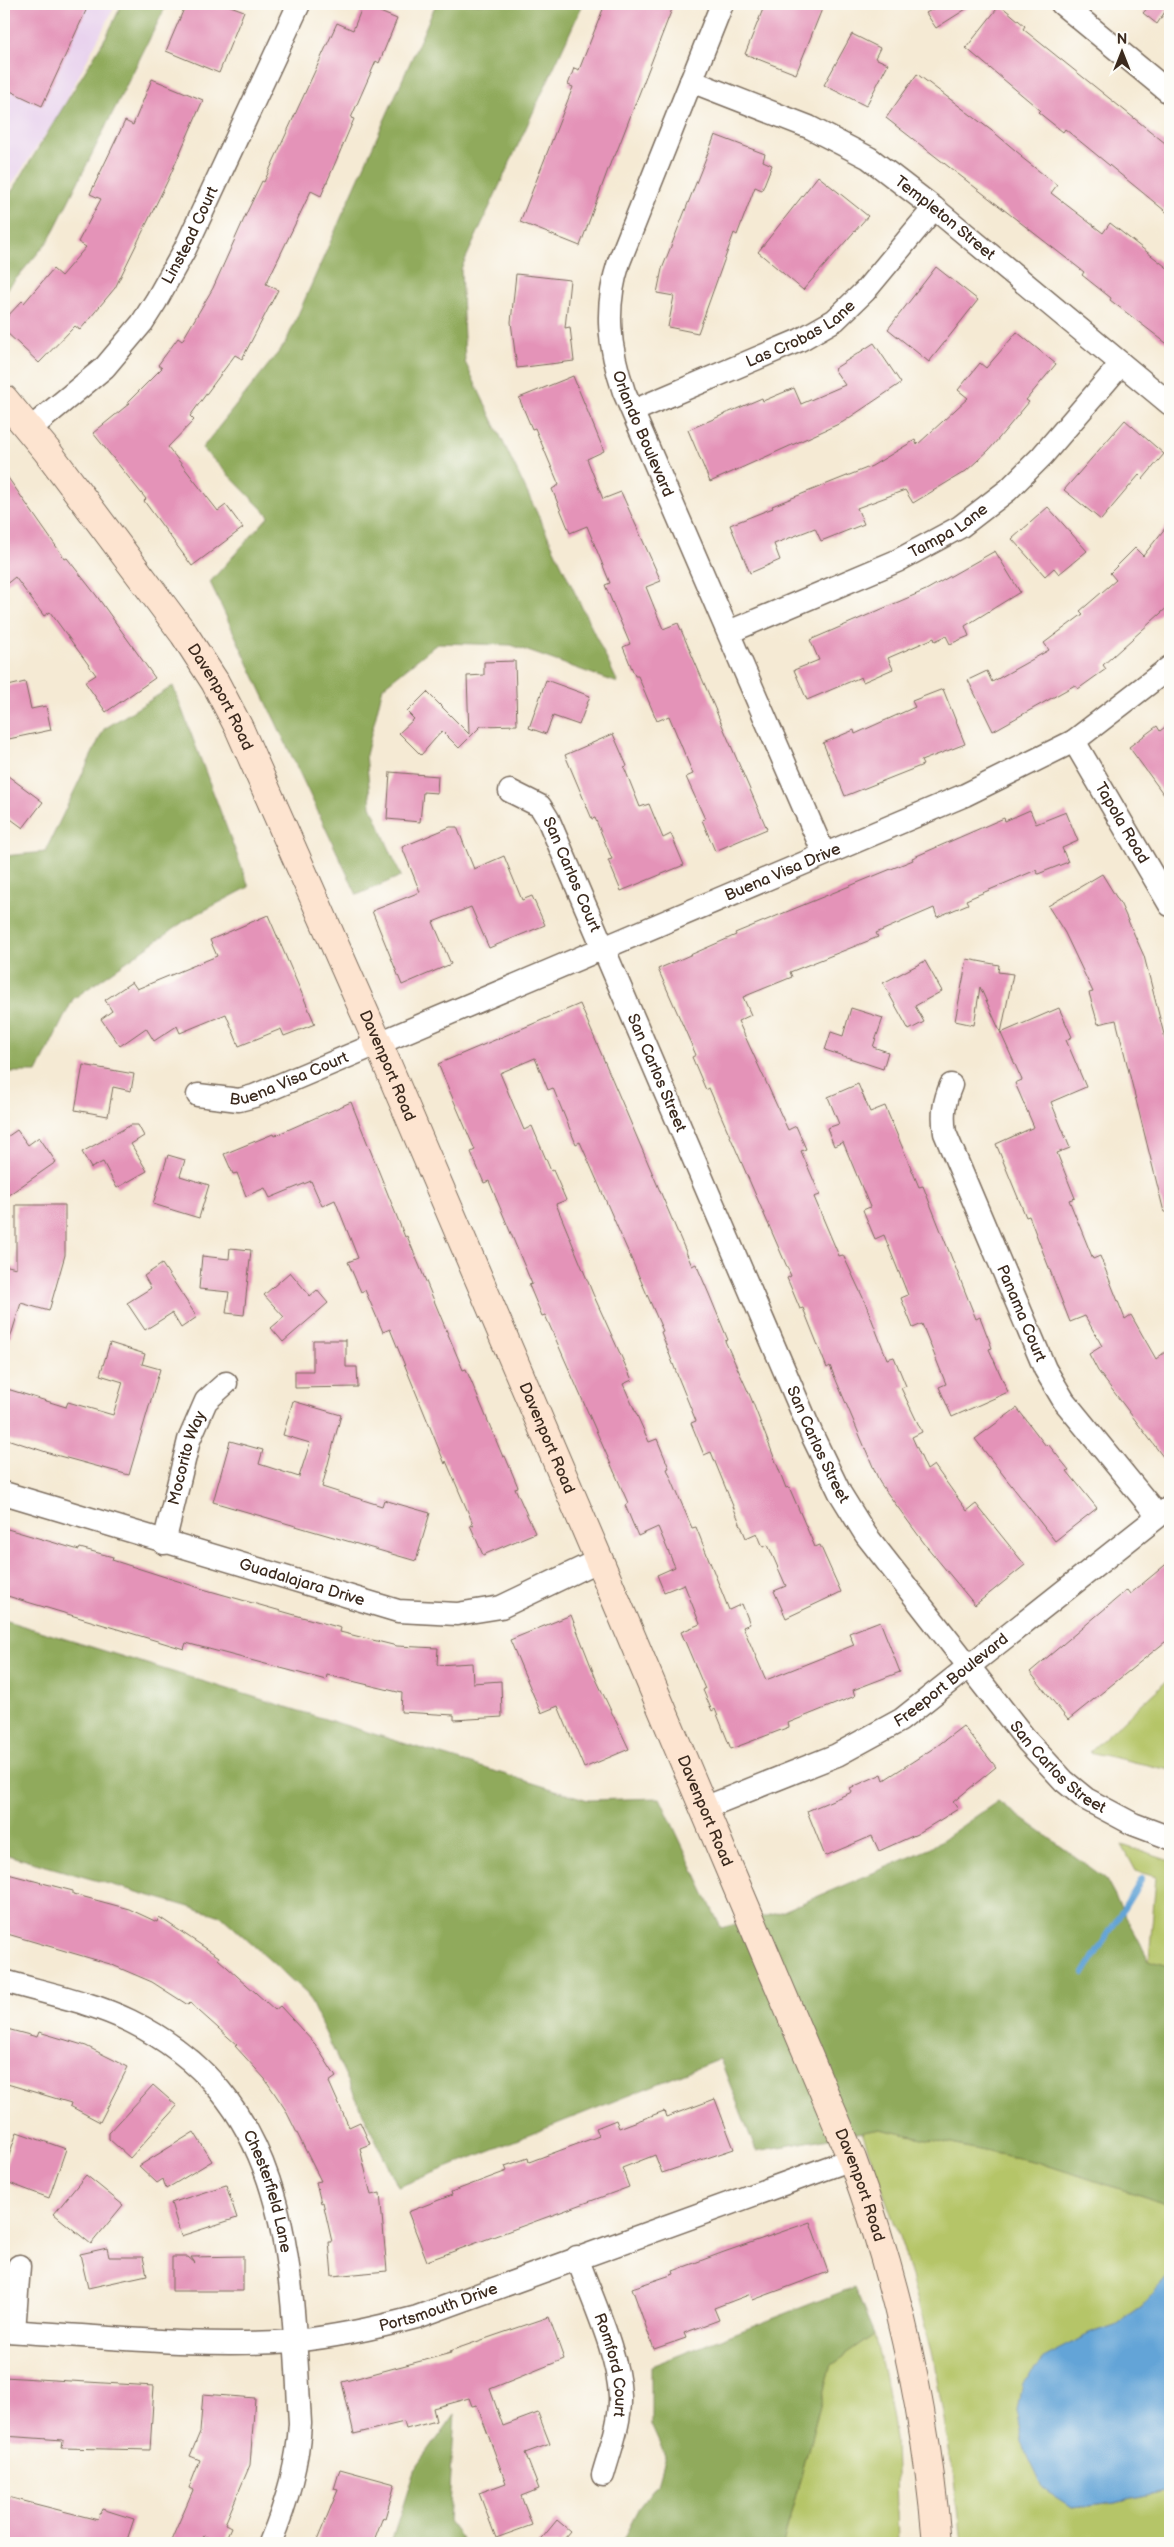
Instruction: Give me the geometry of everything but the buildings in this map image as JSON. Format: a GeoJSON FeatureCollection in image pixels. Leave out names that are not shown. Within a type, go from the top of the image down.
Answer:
{"type":"FeatureCollection","features":[{"type":"Feature","properties":{"kind":"street","name":"Linstead Court"},"geometry":{"type":"LineString","coordinates":[[30,429],[105,367],[142,323],[156,301],[185,249],[299,4]]}},
{"type":"Feature","properties":{"kind":"street","name":"Orlando Boulevard"},"geometry":{"type":"LineString","coordinates":[[722,4],[619,262],[610,299],[611,343],[618,375],[633,411],[824,854]]}},
{"type":"Feature","properties":{"kind":"street"},"geometry":{"type":"LineString","coordinates":[[1062,4],[1170,93]]}},
{"type":"Feature","properties":{"kind":"street","name":"Templeton Street"},"geometry":{"type":"LineString","coordinates":[[691,81],[841,142],[888,171],[1170,404]]}},
{"type":"Feature","properties":{"kind":"street","name":"Las Crobas Lane"},"geometry":{"type":"LineString","coordinates":[[633,411],[800,340],[836,320],[865,291],[934,208]]}},
{"type":"Feature","properties":{"kind":"street","name":"Tampa Lane"},"geometry":{"type":"LineString","coordinates":[[729,632],[897,561],[960,527],[1008,490],[1037,462],[1121,364]]}},
{"type":"Feature","properties":{"kind":"street","name":"Davenport Road"},"geometry":{"type":"LineString","coordinates":[[4,400],[30,429],[184,634],[228,705],[378,1043],[852,2159],[879,2238],[904,2332],[929,2461],[936,2543]]}},
{"type":"Feature","properties":{"kind":"street","name":"Buena Visa Drive"},"geometry":{"type":"LineString","coordinates":[[378,1043],[965,795],[1074,741],[1170,668]]}},
{"type":"Feature","properties":{"kind":"street","name":"Tapola Road"},"geometry":{"type":"LineString","coordinates":[[1074,741],[1170,905]]}},
{"type":"Feature","properties":{"kind":"street","name":"San Carlos Court"},"geometry":{"type":"LineString","coordinates":[[510,791],[540,806],[544,812],[604,947]]}},
{"type":"Feature","properties":{"kind":"street","name":"San Carlos Street"},"geometry":{"type":"LineString","coordinates":[[604,947],[828,1470],[866,1535],[1028,1742],[1064,1781],[1086,1799],[1111,1814],[1154,1834],[1170,1838]]}},
{"type":"Feature","properties":{"kind":"street","name":"Buena Visa Court"},"geometry":{"type":"LineString","coordinates":[[198,1095],[231,1100],[254,1096],[378,1043]]}},
{"type":"Feature","properties":{"kind":"street","name":"Panama Court"},"geometry":{"type":"LineString","coordinates":[[951,1085],[944,1104],[943,1119],[945,1133],[1040,1360],[1064,1401],[1164,1512]]}},
{"type":"Feature","properties":{"kind":"street","name":"Mocorito Way"},"geometry":{"type":"LineString","coordinates":[[164,1543],[189,1440],[206,1401],[226,1383]]}},
{"type":"Feature","properties":{"kind":"street","name":"Guadalajara Drive"},"geometry":{"type":"LineString","coordinates":[[4,1494],[398,1611],[457,1614],[500,1607],[599,1560]]}},
{"type":"Feature","properties":{"kind":"street","name":"Freeport Boulevard"},"geometry":{"type":"LineString","coordinates":[[704,1808],[837,1755],[901,1720],[1164,1512]]}},
{"type":"Feature","properties":{"kind":"street","name":"Chesterfield Lane"},"geometry":{"type":"LineString","coordinates":[[4,1981],[130,2020],[169,2044],[213,2084],[247,2131],[271,2181],[290,2270],[299,2442],[286,2500],[270,2543]]}},
{"type":"Feature","properties":{"kind":"street","name":"Portsmouth Drive"},"geometry":{"type":"LineString","coordinates":[[9,2331],[201,2342],[294,2341],[349,2333],[417,2317],[852,2159]]}},
{"type":"Feature","properties":{"kind":"street","name":"Romford Court"},"geometry":{"type":"LineString","coordinates":[[577,2258],[612,2358],[620,2396],[619,2414],[603,2475]]}},
{"type":"Feature","properties":{"kind":"street"},"geometry":{"type":"LineString","coordinates":[[9,2331],[19,2266]]}},
{"type":"Feature","properties":{"kind":"shaded area"},"geometry":{"type":"Polygon","coordinates":[[[4,4],[116,4],[59,114],[4,196],[4,4]]]}},
{"type":"Feature","properties":{"kind":"green space"},"geometry":{"type":"Polygon","coordinates":[[[122,4],[167,4],[49,240],[4,293],[4,201],[14,188],[107,35],[122,4]]]}},
{"type":"Feature","properties":{"kind":"green space"},"geometry":{"type":"Polygon","coordinates":[[[436,4],[583,4],[461,269],[465,362],[618,683],[511,645],[438,643],[383,687],[366,755],[371,806],[401,876],[357,895],[210,582],[269,516],[202,448],[285,344],[436,4]]]}},
{"type":"Feature","properties":{"kind":"green space"},"geometry":{"type":"Polygon","coordinates":[[[173,686],[249,887],[186,920],[73,999],[37,1072],[4,1072],[4,856],[45,852],[104,729],[173,686]]]}},
{"type":"Feature","properties":{"kind":"green space"},"geometry":{"type":"Polygon","coordinates":[[[4,1620],[588,1800],[660,1798],[721,1928],[781,1912],[929,1849],[998,1801],[1105,1878],[1149,1960],[1170,1967],[1170,2205],[1037,2162],[880,2129],[756,2151],[720,2059],[398,2187],[307,1994],[221,1916],[4,1854],[4,1620]]]}},
{"type":"Feature","properties":{"kind":"green space"},"geometry":{"type":"Polygon","coordinates":[[[1170,1678],[1170,1770],[1089,1752],[1170,1678]]]}},
{"type":"Feature","properties":{"kind":"green space"},"geometry":{"type":"Polygon","coordinates":[[[1122,1845],[1170,1861],[1170,1967],[1149,1960],[1156,1877],[1136,1871],[1122,1845]]]}},
{"type":"Feature","properties":{"kind":"green space"},"geometry":{"type":"Polygon","coordinates":[[[880,2129],[1037,2162],[1170,2205],[1170,2274],[1142,2306],[1115,2325],[1089,2334],[1072,2508],[1114,2503],[1170,2491],[1170,2543],[961,2543],[953,2472],[933,2356],[903,2248],[862,2132],[880,2129]]]}},
{"type":"Feature","properties":{"kind":"green space"},"geometry":{"type":"Polygon","coordinates":[[[854,2287],[874,2334],[831,2364],[783,2543],[621,2543],[640,2506],[657,2484],[665,2456],[651,2425],[651,2366],[854,2287]]]}},
{"type":"Feature","properties":{"kind":"green space"},"geometry":{"type":"Polygon","coordinates":[[[874,2334],[885,2378],[895,2438],[898,2543],[783,2543],[831,2364],[874,2334]]]}},
{"type":"Feature","properties":{"kind":"green space"},"geometry":{"type":"Polygon","coordinates":[[[455,2414],[448,2521],[465,2543],[391,2543],[414,2471],[455,2414]]]}},
{"type":"Feature","properties":{"kind":"water"},"geometry":{"type":"Polygon","coordinates":[[[1170,2274],[1170,2491],[1114,2503],[1072,2508],[1043,2489],[1025,2451],[1017,2411],[1022,2383],[1046,2356],[1089,2334],[1115,2325],[1142,2306],[1170,2274]]]}},
{"type":"Feature","properties":{"kind":"waterway"},"geometry":{"type":"LineString","coordinates":[[1084,1973],[1142,1879]]}}]}
